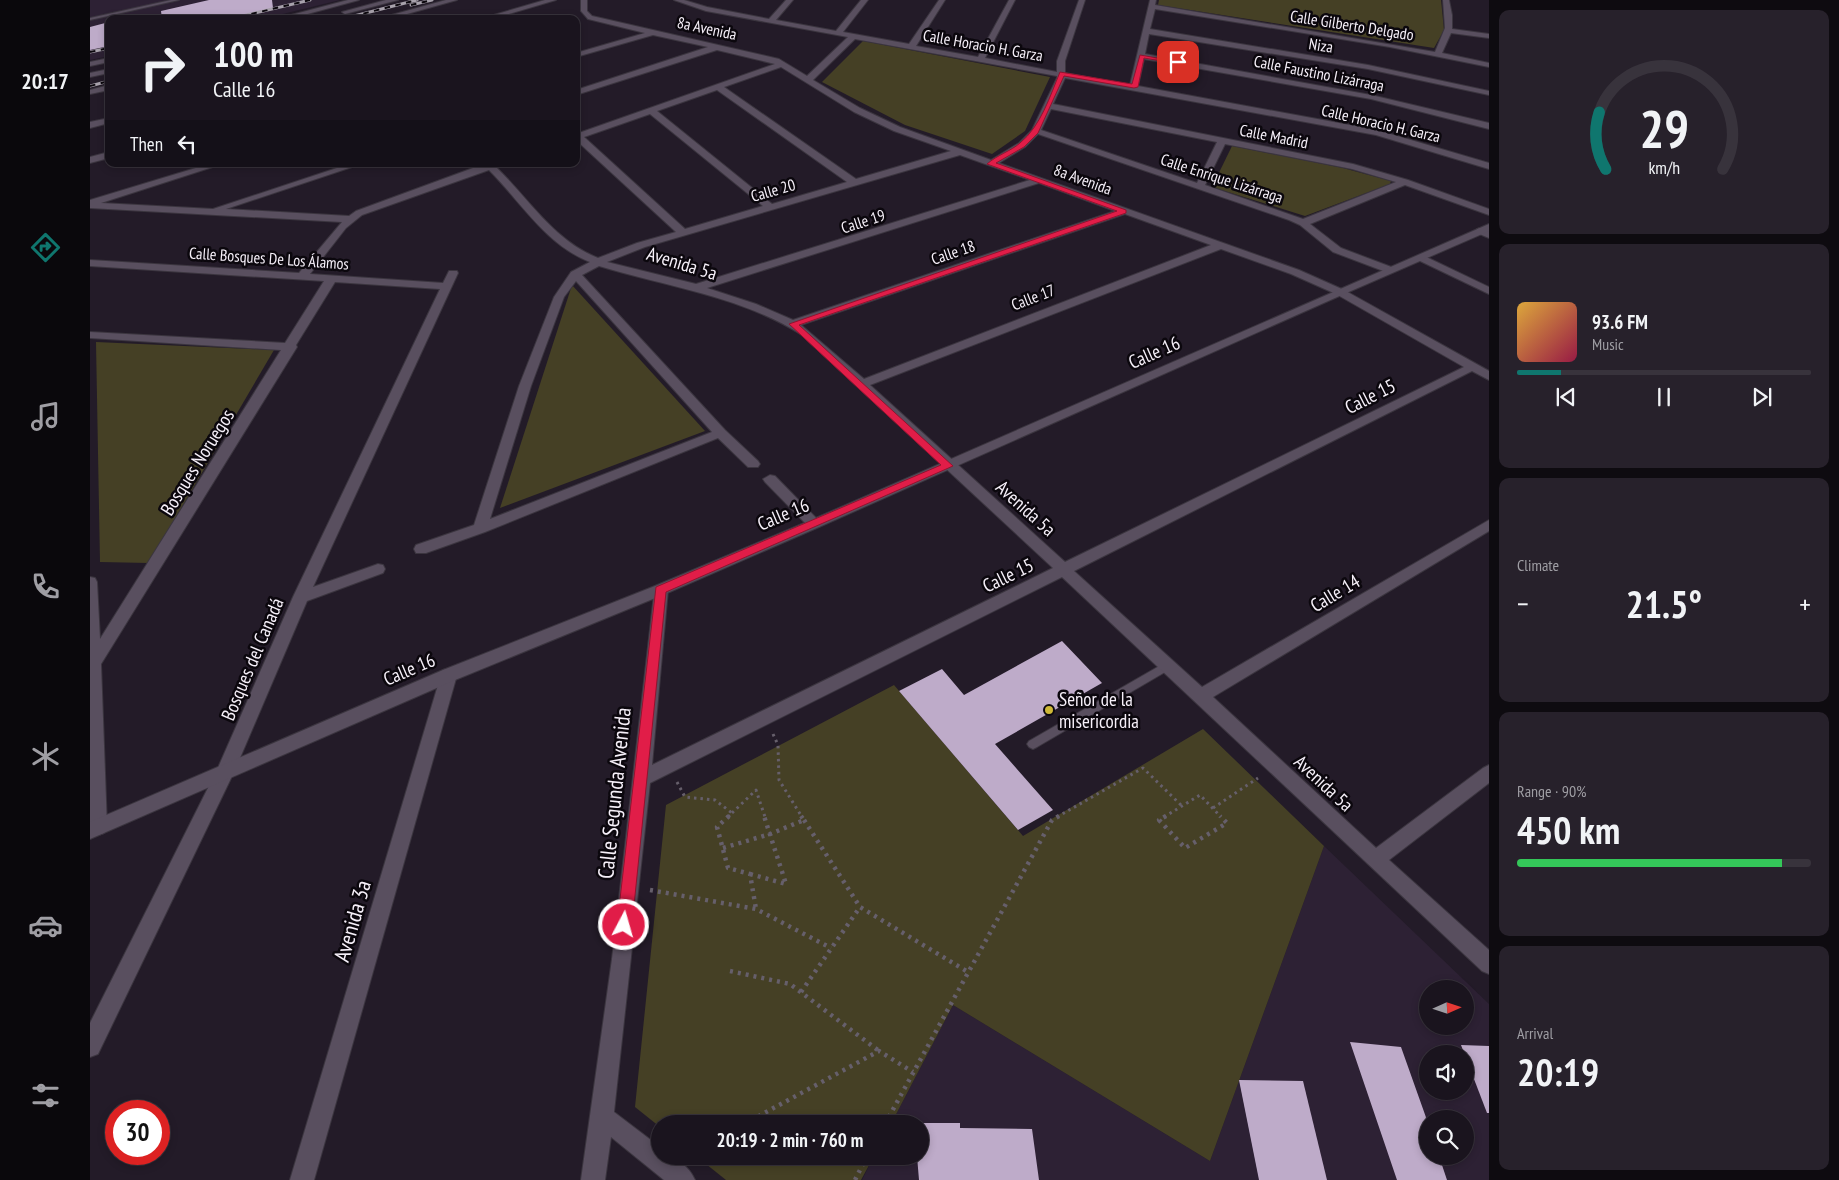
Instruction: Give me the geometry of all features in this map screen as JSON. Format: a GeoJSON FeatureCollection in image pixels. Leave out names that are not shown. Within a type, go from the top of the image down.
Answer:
{"type":"FeatureCollection","features":[{"type":"Feature","properties":{"kind":"street"},"geometry":{"type":"LineString","coordinates":[[294,15],[356,0]]}},
{"type":"Feature","properties":{"kind":"street"},"geometry":{"type":"LineString","coordinates":[[338,14],[395,0]]}},
{"type":"Feature","properties":{"kind":"street"},"geometry":{"type":"LineString","coordinates":[[396,15],[454,0]]}},
{"type":"Feature","properties":{"kind":"street"},"geometry":{"type":"LineString","coordinates":[[498,15],[553,0]]}},
{"type":"Feature","properties":{"kind":"street","name":"8a Avenida"},"geometry":{"type":"LineString","coordinates":[[584,0],[586,19],[653,32],[782,64],[876,120],[991,164],[1295,272],[1340,292],[1489,376]]}},
{"type":"Feature","properties":{"kind":"street","name":"Calle Horacio H. Garza"},"geometry":{"type":"LineString","coordinates":[[677,0],[706,9],[981,58],[1377,133],[1427,146],[1489,166]]}},
{"type":"Feature","properties":{"kind":"street"},"geometry":{"type":"LineString","coordinates":[[706,9],[716,0]]}},
{"type":"Feature","properties":{"kind":"street"},"geometry":{"type":"LineString","coordinates":[[770,21],[790,0]]}},
{"type":"Feature","properties":{"kind":"street"},"geometry":{"type":"LineString","coordinates":[[838,33],[865,0]]}},
{"type":"Feature","properties":{"kind":"street"},"geometry":{"type":"LineString","coordinates":[[912,46],[942,0]]}},
{"type":"Feature","properties":{"kind":"street"},"geometry":{"type":"LineString","coordinates":[[981,58],[1012,0]]}},
{"type":"Feature","properties":{"kind":"street"},"geometry":{"type":"LineString","coordinates":[[991,164],[1022,146],[1036,131],[1059,84],[1062,73],[1061,61],[1082,0]]}},
{"type":"Feature","properties":{"kind":"street"},"geometry":{"type":"LineString","coordinates":[[1438,54],[1449,31],[1450,17],[1446,0]]}},
{"type":"Feature","properties":{"kind":"street"},"geometry":{"type":"LineString","coordinates":[[1134,87],[1152,3]]}},
{"type":"Feature","properties":{"kind":"street","name":"Calle Gilberto Delgado"},"geometry":{"type":"LineString","coordinates":[[1152,3],[1438,54],[1489,65]]}},
{"type":"Feature","properties":{"kind":"street","name":"Niza"},"geometry":{"type":"LineString","coordinates":[[1147,31],[1368,67],[1489,94]]}},
{"type":"Feature","properties":{"kind":"street"},"geometry":{"type":"LineString","coordinates":[[1449,31],[1489,36]]}},
{"type":"Feature","properties":{"kind":"street"},"geometry":{"type":"LineString","coordinates":[[580,55],[653,32]]}},
{"type":"Feature","properties":{"kind":"street"},"geometry":{"type":"LineString","coordinates":[[808,80],[854,36]]}},
{"type":"Feature","properties":{"kind":"street"},"geometry":{"type":"LineString","coordinates":[[580,92],[718,47]]}},
{"type":"Feature","properties":{"kind":"street","name":"Calle Faustino Lizárraga"},"geometry":{"type":"LineString","coordinates":[[1142,56],[1371,97],[1489,126]]}},
{"type":"Feature","properties":{"kind":"street"},"geometry":{"type":"LineString","coordinates":[[90,64],[105,61]]}},
{"type":"Feature","properties":{"kind":"street"},"geometry":{"type":"LineString","coordinates":[[580,135],[782,64]]}},
{"type":"Feature","properties":{"kind":"street"},"geometry":{"type":"LineString","coordinates":[[90,75],[105,72]]}},
{"type":"Feature","properties":{"kind":"street"},"geometry":{"type":"LineString","coordinates":[[718,87],[855,183]]}},
{"type":"Feature","properties":{"kind":"street"},"geometry":{"type":"LineString","coordinates":[[90,92],[105,88]]}},
{"type":"Feature","properties":{"kind":"street","name":"Calle Madrid"},"geometry":{"type":"LineString","coordinates":[[1048,106],[1344,165],[1405,182],[1489,212]]}},
{"type":"Feature","properties":{"kind":"street"},"geometry":{"type":"LineString","coordinates":[[651,110],[769,206]]}},
{"type":"Feature","properties":{"kind":"street"},"geometry":{"type":"LineString","coordinates":[[90,125],[105,121]]}},
{"type":"Feature","properties":{"kind":"street","name":"Calle Enrique Lizárraga"},"geometry":{"type":"LineString","coordinates":[[1036,131],[1276,212],[1303,223],[1337,250],[1390,270]]}},
{"type":"Feature","properties":{"kind":"street"},"geometry":{"type":"LineString","coordinates":[[580,139],[682,232]]}},
{"type":"Feature","properties":{"kind":"street"},"geometry":{"type":"LineString","coordinates":[[1200,187],[1222,141]]}},
{"type":"Feature","properties":{"kind":"street","name":"Calle 20"},"geometry":{"type":"LineString","coordinates":[[598,262],[682,232],[959,152]]}},
{"type":"Feature","properties":{"kind":"street"},"geometry":{"type":"LineString","coordinates":[[90,160],[105,156]]}},
{"type":"Feature","properties":{"kind":"street"},"geometry":{"type":"LineString","coordinates":[[90,204],[208,167]]}},
{"type":"Feature","properties":{"kind":"street"},"geometry":{"type":"LineString","coordinates":[[209,212],[348,167]]}},
{"type":"Feature","properties":{"kind":"street"},"geometry":{"type":"LineString","coordinates":[[302,277],[349,219],[374,207],[484,167]]}},
{"type":"Feature","properties":{"kind":"street","name":"Avenida 5a"},"geometry":{"type":"LineString","coordinates":[[495,167],[566,245],[580,254],[598,262],[695,288],[777,316],[793,324],[1201,696],[1375,860],[1489,964]]}},
{"type":"Feature","properties":{"kind":"street","name":"Calle 19"},"geometry":{"type":"LineString","coordinates":[[695,288],[1039,180]]}},
{"type":"Feature","properties":{"kind":"street"},"geometry":{"type":"LineString","coordinates":[[1303,223],[1405,182]]}},
{"type":"Feature","properties":{"kind":"street"},"geometry":{"type":"LineString","coordinates":[[90,204],[349,219]]}},
{"type":"Feature","properties":{"kind":"street","name":"Calle 18"},"geometry":{"type":"LineString","coordinates":[[793,324],[1124,211]]}},
{"type":"Feature","properties":{"kind":"street","name":"Calle 16"},"geometry":{"type":"LineString","coordinates":[[94,829],[449,675],[660,590],[814,524],[1390,270],[1486,231]]}},
{"type":"Feature","properties":{"kind":"street","name":"Calle 17"},"geometry":{"type":"LineString","coordinates":[[860,385],[1221,245]]}},
{"type":"Feature","properties":{"kind":"street"},"geometry":{"type":"LineString","coordinates":[[1422,258],[1489,291]]}},
{"type":"Feature","properties":{"kind":"street"},"geometry":{"type":"LineString","coordinates":[[480,528],[525,386],[559,297],[575,274],[598,262]]}},
{"type":"Feature","properties":{"kind":"street","name":"Calle Bosques De Los Álamos"},"geometry":{"type":"LineString","coordinates":[[90,263],[331,279],[449,280]]}},
{"type":"Feature","properties":{"kind":"street"},"geometry":{"type":"LineString","coordinates":[[575,274],[720,433],[753,464]]}},
{"type":"Feature","properties":{"kind":"street","name":"Bosques Noruegos"},"geometry":{"type":"LineString","coordinates":[[93,663],[291,347],[331,279]]}},
{"type":"Feature","properties":{"kind":"street","name":"Bosques del Canadá"},"geometry":{"type":"LineString","coordinates":[[90,1046],[225,772],[300,597],[449,280]]}},
{"type":"Feature","properties":{"kind":"street"},"geometry":{"type":"LineString","coordinates":[[90,336],[291,347]]}},
{"type":"Feature","properties":{"kind":"street","name":"Calle 15"},"geometry":{"type":"LineString","coordinates":[[641,780],[1472,367]]}},
{"type":"Feature","properties":{"kind":"street"},"geometry":{"type":"LineString","coordinates":[[421,549],[480,528],[720,433]]}},
{"type":"Feature","properties":{"kind":"street"},"geometry":{"type":"LineString","coordinates":[[770,480],[814,524]]}},
{"type":"Feature","properties":{"kind":"street","name":"Calle 14"},"geometry":{"type":"LineString","coordinates":[[1201,696],[1489,525]]}},
{"type":"Feature","properties":{"kind":"street"},"geometry":{"type":"LineString","coordinates":[[300,597],[378,569]]}},
{"type":"Feature","properties":{"kind":"street"},"geometry":{"type":"LineString","coordinates":[[90,582],[93,663],[94,829]]}},
{"type":"Feature","properties":{"kind":"street","name":"Calle Segunda Avenida"},"geometry":{"type":"LineString","coordinates":[[593,1180],[603,1117],[641,780],[660,590]]}},
{"type":"Feature","properties":{"kind":"street","name":"Avenida 3a"},"geometry":{"type":"LineString","coordinates":[[302,1180],[449,675]]}},
{"type":"Feature","properties":{"kind":"street"},"geometry":{"type":"LineString","coordinates":[[1375,860],[1489,772]]}},
{"type":"Feature","properties":{"kind":"street"},"geometry":{"type":"LineString","coordinates":[[603,1117],[683,1180]]}},
{"type":"Feature","properties":{"kind":"lane"},"geometry":{"type":"LineString","coordinates":[[108,15],[177,0]]}},
{"type":"Feature","properties":{"kind":"lane"},"geometry":{"type":"LineString","coordinates":[[90,19],[105,16]]}},
{"type":"Feature","properties":{"kind":"lane"},"geometry":{"type":"LineString","coordinates":[[1033,744],[1168,666]]}},
{"type":"Feature","properties":{"kind":"path"},"geometry":{"type":"LineString","coordinates":[[765,718],[778,745],[780,780],[860,907],[968,972]]}},
{"type":"Feature","properties":{"kind":"path"},"geometry":{"type":"LineString","coordinates":[[668,766],[685,797],[715,800],[732,813]]}},
{"type":"Feature","properties":{"kind":"path"},"geometry":{"type":"LineString","coordinates":[[1213,808],[1276,766]]}},
{"type":"Feature","properties":{"kind":"path"},"geometry":{"type":"LineString","coordinates":[[890,1115],[1052,820],[1144,768],[1182,806]]}},
{"type":"Feature","properties":{"kind":"path"},"geometry":{"type":"LineString","coordinates":[[756,790],[770,834],[786,884],[728,868],[717,827],[756,790]]}},
{"type":"Feature","properties":{"kind":"path"},"geometry":{"type":"LineString","coordinates":[[1200,795],[1213,808],[1227,823],[1186,848],[1159,820],[1200,795]]}},
{"type":"Feature","properties":{"kind":"path"},"geometry":{"type":"LineString","coordinates":[[723,848],[770,834],[804,820]]}},
{"type":"Feature","properties":{"kind":"path"},"geometry":{"type":"LineString","coordinates":[[750,874],[756,909]]}},
{"type":"Feature","properties":{"kind":"path"},"geometry":{"type":"LineString","coordinates":[[629,886],[756,909],[831,948]]}},
{"type":"Feature","properties":{"kind":"path"},"geometry":{"type":"LineString","coordinates":[[801,992],[860,907]]}},
{"type":"Feature","properties":{"kind":"path"},"geometry":{"type":"LineString","coordinates":[[730,971],[790,984],[879,1051],[913,1072]]}},
{"type":"Feature","properties":{"kind":"path"},"geometry":{"type":"LineString","coordinates":[[761,1115],[879,1051]]}},
{"type":"Feature","properties":{"kind":"path"},"geometry":{"type":"LineString","coordinates":[[855,1180],[863,1165]]}},
{"type":"Feature","properties":{"kind":"shaded area"},"geometry":{"type":"Polygon","coordinates":[[[90,0],[340,0],[278,15],[105,15],[105,57],[90,60],[90,0]]]}},
{"type":"Feature","properties":{"kind":"shaded area"},"geometry":{"type":"Polygon","coordinates":[[[1159,0],[1441,0],[1444,30],[1434,48],[1158,5],[1159,0]]]}},
{"type":"Feature","properties":{"kind":"shaded area"},"geometry":{"type":"Polygon","coordinates":[[[863,41],[1050,77],[1025,131],[992,154],[905,125],[822,82],[863,41]]]}},
{"type":"Feature","properties":{"kind":"shaded area"},"geometry":{"type":"Polygon","coordinates":[[[1232,146],[1343,168],[1391,181],[1390,184],[1305,216],[1212,187],[1232,146]]]}},
{"type":"Feature","properties":{"kind":"shaded area"},"geometry":{"type":"Polygon","coordinates":[[[572,285],[705,431],[500,508],[572,285]]]}},
{"type":"Feature","properties":{"kind":"shaded area"},"geometry":{"type":"Polygon","coordinates":[[[96,342],[274,350],[149,563],[100,562],[96,342]]]}},
{"type":"Feature","properties":{"kind":"shaded area"},"geometry":{"type":"Polygon","coordinates":[[[894,685],[1023,836],[1203,729],[1324,846],[1210,1161],[953,1005],[896,1115],[651,1115],[651,1120],[635,1107],[666,805],[894,685]]]}},
{"type":"Feature","properties":{"kind":"shaded area"},"geometry":{"type":"Polygon","coordinates":[[[1324,846],[1464,980],[1419,980],[1419,1035],[1474,1035],[1474,990],[1489,1004],[1489,1180],[862,1180],[870,1165],[929,1165],[929,1115],[896,1115],[953,1005],[1210,1161],[1324,846]]]}},
{"type":"Feature","properties":{"kind":"shaded area"},"geometry":{"type":"Polygon","coordinates":[[[707,1165],[869,1165],[861,1180],[726,1180],[707,1165]]]}},
{"type":"Feature","properties":{"kind":"building"},"geometry":{"type":"Polygon","coordinates":[[[209,0],[272,0],[273,8],[242,15],[162,15],[161,11],[209,0]]]}},
{"type":"Feature","properties":{"kind":"building"},"geometry":{"type":"Polygon","coordinates":[[[105,23],[105,47],[90,50],[90,27],[105,23]]]}},
{"type":"Feature","properties":{"kind":"building"},"geometry":{"type":"Polygon","coordinates":[[[1062,641],[1102,683],[995,744],[1053,810],[1018,830],[899,691],[942,669],[964,695],[1062,641]]]}},
{"type":"Feature","properties":{"kind":"building"},"geometry":{"type":"Polygon","coordinates":[[[1350,1042],[1401,1047],[1423,1110],[1419,1110],[1419,1165],[1442,1165],[1447,1180],[1397,1180],[1350,1042]]]}},
{"type":"Feature","properties":{"kind":"building"},"geometry":{"type":"Polygon","coordinates":[[[1474,1045],[1489,1046],[1489,1113],[1487,1113],[1474,1079],[1474,1045]]]}},
{"type":"Feature","properties":{"kind":"building"},"geometry":{"type":"Polygon","coordinates":[[[1239,1080],[1303,1081],[1327,1180],[1259,1180],[1239,1080]]]}},
{"type":"Feature","properties":{"kind":"building"},"geometry":{"type":"Polygon","coordinates":[[[929,1123],[960,1123],[960,1128],[1032,1129],[1039,1180],[919,1180],[918,1165],[929,1165],[929,1123]]]}},
{"type":"Feature","properties":{"kind":"railway"},"geometry":{"type":"LineString","coordinates":[[247,15],[310,0]]}},
{"type":"Feature","properties":{"kind":"railway"},"geometry":{"type":"LineString","coordinates":[[358,15],[417,0]]}},
{"type":"Feature","properties":{"kind":"railway"},"geometry":{"type":"LineString","coordinates":[[411,5],[432,0]]}},
{"type":"Feature","properties":{"kind":"railway"},"geometry":{"type":"LineString","coordinates":[[90,52],[105,49]]}},
{"type":"Feature","properties":{"kind":"railway"},"geometry":{"type":"LineString","coordinates":[[90,86],[105,82]]}},
{"type":"Feature","properties":{"kind":"place","name":"Señor de la misericordia"},"geometry":{"type":"Point","coordinates":[1049,710]}},
{"type":"Feature","properties":{"kind":"route"},"geometry":{"type":"LineString","coordinates":[[624,925],[660,590],[948,466],[806,333],[793,324],[1124,211],[991,164],[1022,146],[1036,131],[1059,84],[1062,73],[1134,87],[1142,56],[1178,62]]}}]}
